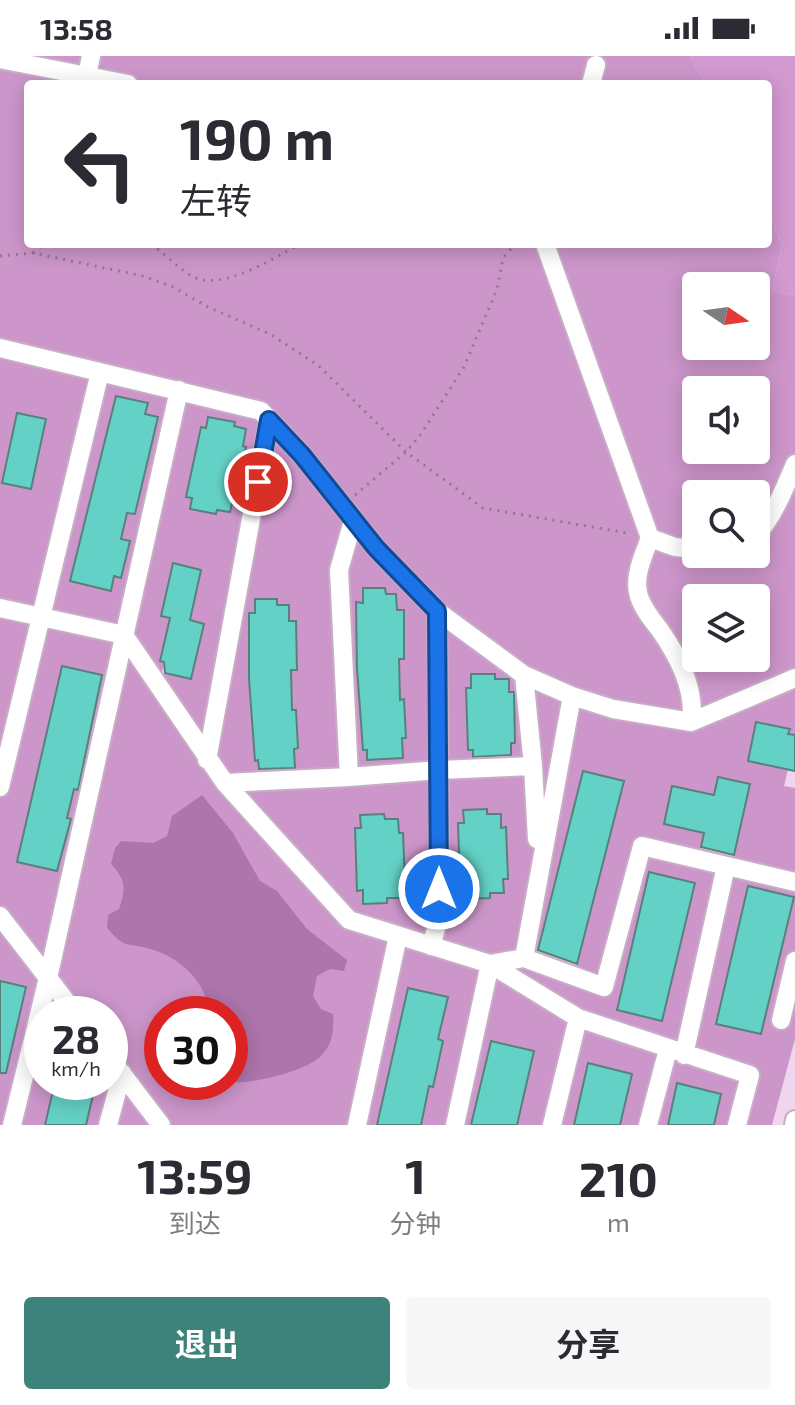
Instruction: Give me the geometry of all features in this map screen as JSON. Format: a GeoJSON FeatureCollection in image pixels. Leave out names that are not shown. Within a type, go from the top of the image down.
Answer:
{"type":"FeatureCollection","features":[{"type":"Feature","properties":{"kind":"street"},"geometry":{"type":"LineString","coordinates":[[87,76],[91,56]]}},
{"type":"Feature","properties":{"kind":"street"},"geometry":{"type":"LineString","coordinates":[[0,59],[108,80]]}},
{"type":"Feature","properties":{"kind":"street"},"geometry":{"type":"LineString","coordinates":[[592,80],[596,65]]}},
{"type":"Feature","properties":{"kind":"street"},"geometry":{"type":"LineString","coordinates":[[546,248],[650,538],[640,564],[638,592],[651,618],[677,655],[694,707],[691,722]]}},
{"type":"Feature","properties":{"kind":"street"},"geometry":{"type":"LineString","coordinates":[[0,348],[261,411],[302,455],[353,521],[437,611],[524,675],[572,696],[613,709],[691,722],[795,678]]}},
{"type":"Feature","properties":{"kind":"street"},"geometry":{"type":"LineString","coordinates":[[0,787],[100,372]]}},
{"type":"Feature","properties":{"kind":"street"},"geometry":{"type":"LineString","coordinates":[[12,1125],[48,978],[179,390]]}},
{"type":"Feature","properties":{"kind":"street"},"geometry":{"type":"LineString","coordinates":[[207,760],[269,420]]}},
{"type":"Feature","properties":{"kind":"street"},"geometry":{"type":"LineString","coordinates":[[770,518],[795,464]]}},
{"type":"Feature","properties":{"kind":"street"},"geometry":{"type":"LineString","coordinates":[[349,777],[339,570],[353,521]]}},
{"type":"Feature","properties":{"kind":"street"},"geometry":{"type":"LineString","coordinates":[[650,538],[682,548]]}},
{"type":"Feature","properties":{"kind":"street"},"geometry":{"type":"LineString","coordinates":[[0,608],[124,635],[225,783],[349,920],[490,964],[578,1018],[750,1075],[737,1125]]}},
{"type":"Feature","properties":{"kind":"street"},"geometry":{"type":"LineString","coordinates":[[431,946],[439,918],[437,611]]}},
{"type":"Feature","properties":{"kind":"street"},"geometry":{"type":"LineString","coordinates":[[524,675],[539,866]]}},
{"type":"Feature","properties":{"kind":"street"},"geometry":{"type":"LineString","coordinates":[[524,958],[572,696]]}},
{"type":"Feature","properties":{"kind":"street"},"geometry":{"type":"LineString","coordinates":[[225,783],[533,766]]}},
{"type":"Feature","properties":{"kind":"street"},"geometry":{"type":"LineString","coordinates":[[490,964],[524,958],[604,987],[642,846],[795,882]]}},
{"type":"Feature","properties":{"kind":"street"},"geometry":{"type":"LineString","coordinates":[[648,1125],[676,1052],[726,866]]}},
{"type":"Feature","properties":{"kind":"street"},"geometry":{"type":"LineString","coordinates":[[0,916],[62,996]]}},
{"type":"Feature","properties":{"kind":"street"},"geometry":{"type":"LineString","coordinates":[[357,1125],[398,936]]}},
{"type":"Feature","properties":{"kind":"street"},"geometry":{"type":"LineString","coordinates":[[781,1020],[795,961]]}},
{"type":"Feature","properties":{"kind":"street"},"geometry":{"type":"LineString","coordinates":[[455,1125],[490,964]]}},
{"type":"Feature","properties":{"kind":"street"},"geometry":{"type":"LineString","coordinates":[[552,1125],[578,1018]]}},
{"type":"Feature","properties":{"kind":"street"},"geometry":{"type":"LineString","coordinates":[[128,1081],[161,1125]]}},
{"type":"Feature","properties":{"kind":"street"},"geometry":{"type":"LineString","coordinates":[[108,1125],[115,1100]]}},
{"type":"Feature","properties":{"kind":"path"},"geometry":{"type":"LineString","coordinates":[[33,253],[39,248]]}},
{"type":"Feature","properties":{"kind":"path"},"geometry":{"type":"LineString","coordinates":[[156,248],[191,276],[205,281],[227,279],[292,248]]}},
{"type":"Feature","properties":{"kind":"path"},"geometry":{"type":"LineString","coordinates":[[340,506],[406,452],[421,434],[464,367],[497,289],[503,258],[512,248]]}},
{"type":"Feature","properties":{"kind":"path"},"geometry":{"type":"LineString","coordinates":[[0,256],[33,253],[143,276],[173,287],[208,307],[270,334],[319,366],[406,452],[483,508],[650,538]]}},
{"type":"Feature","properties":{"kind":"shaded area"},"geometry":{"type":"Polygon","coordinates":[[[0,56],[690,56],[703,80],[24,80],[24,248],[772,248],[772,221],[782,246],[772,291],[795,296],[795,735],[788,734],[789,729],[756,722],[748,760],[789,765],[784,786],[795,788],[795,1039],[772,1125],[0,1125],[0,56]],[[116,396],[71,581],[110,591],[114,576],[121,577],[130,541],[121,539],[127,513],[135,513],[158,418],[145,414],[148,403],[116,396]],[[17,413],[2,483],[31,489],[46,420],[17,413]],[[208,417],[206,428],[200,428],[188,488],[192,498],[190,509],[216,514],[217,510],[230,512],[228,494],[236,495],[239,480],[233,478],[236,462],[242,463],[246,447],[237,445],[239,438],[244,438],[246,429],[234,426],[234,422],[208,417]],[[174,563],[175,619],[160,661],[164,662],[162,673],[190,679],[204,624],[190,620],[201,570],[174,563]],[[385,588],[363,589],[363,603],[357,602],[363,750],[367,750],[368,759],[403,758],[402,738],[406,737],[400,680],[386,681],[397,659],[404,659],[404,644],[399,644],[399,626],[404,626],[404,611],[397,610],[396,595],[386,594],[385,588]],[[255,599],[255,613],[249,613],[249,678],[255,760],[258,760],[260,770],[295,768],[294,749],[298,748],[296,710],[292,710],[289,670],[296,621],[289,621],[288,605],[277,605],[277,599],[255,599]],[[471,674],[471,688],[466,689],[468,749],[473,750],[474,763],[497,762],[497,758],[511,757],[511,743],[515,743],[509,678],[495,679],[494,674],[471,674]],[[583,771],[535,959],[576,969],[624,782],[583,771]],[[750,784],[713,799],[705,793],[672,786],[664,824],[693,831],[705,828],[700,850],[734,857],[750,784]],[[487,809],[463,811],[461,886],[466,885],[466,898],[489,898],[490,893],[503,893],[506,828],[501,828],[501,814],[487,814],[487,809]],[[649,873],[617,1009],[662,1020],[695,884],[649,873]]]}},
{"type":"Feature","properties":{"kind":"shaded area"},"geometry":{"type":"Polygon","coordinates":[[[690,56],[795,56],[795,296],[772,291],[782,246],[772,221],[772,80],[703,80],[690,56]]]}},
{"type":"Feature","properties":{"kind":"shaded area"},"geometry":{"type":"Polygon","coordinates":[[[202,795],[233,833],[260,881],[277,891],[307,929],[347,960],[344,971],[330,969],[317,976],[313,996],[321,1009],[333,1014],[333,1031],[328,1047],[314,1062],[278,1076],[248,1081],[248,996],[205,996],[198,982],[172,958],[127,944],[107,928],[108,915],[119,909],[124,890],[120,875],[111,864],[115,848],[121,841],[153,843],[167,836],[172,816],[202,795]]]}},
{"type":"Feature","properties":{"kind":"building"},"geometry":{"type":"Polygon","coordinates":[[[116,396],[148,403],[145,414],[158,417],[135,514],[127,513],[121,539],[130,541],[121,578],[114,576],[111,591],[70,581],[116,396]]]}},
{"type":"Feature","properties":{"kind":"building"},"geometry":{"type":"Polygon","coordinates":[[[17,413],[46,419],[31,489],[2,483],[17,413]]]}},
{"type":"Feature","properties":{"kind":"building"},"geometry":{"type":"Polygon","coordinates":[[[208,417],[235,422],[234,426],[246,429],[243,446],[246,447],[230,512],[217,510],[216,514],[190,509],[192,498],[186,497],[201,427],[206,428],[208,417]]]}},
{"type":"Feature","properties":{"kind":"building"},"geometry":{"type":"Polygon","coordinates":[[[173,563],[201,570],[190,620],[204,624],[191,679],[165,673],[164,662],[160,661],[170,618],[161,616],[173,563]]]}},
{"type":"Feature","properties":{"kind":"building"},"geometry":{"type":"Polygon","coordinates":[[[363,588],[385,588],[386,594],[396,594],[397,610],[404,610],[404,659],[399,659],[400,700],[404,699],[406,738],[402,738],[403,758],[367,760],[367,750],[363,750],[356,602],[363,603],[363,588]]]}},
{"type":"Feature","properties":{"kind":"building"},"geometry":{"type":"Polygon","coordinates":[[[255,599],[277,599],[277,605],[289,605],[289,621],[296,621],[297,670],[291,670],[292,710],[296,710],[298,748],[294,749],[295,768],[259,769],[258,760],[255,761],[249,679],[249,613],[255,613],[255,599]]]}},
{"type":"Feature","properties":{"kind":"building"},"geometry":{"type":"Polygon","coordinates":[[[62,666],[102,675],[57,871],[17,862],[62,666]]]}},
{"type":"Feature","properties":{"kind":"building"},"geometry":{"type":"Polygon","coordinates":[[[471,674],[495,674],[495,679],[509,679],[509,692],[514,692],[515,743],[511,743],[511,755],[473,757],[473,750],[468,750],[466,688],[471,688],[471,674]]]}},
{"type":"Feature","properties":{"kind":"building"},"geometry":{"type":"Polygon","coordinates":[[[756,722],[790,729],[788,734],[795,735],[795,771],[748,761],[756,722]]]}},
{"type":"Feature","properties":{"kind":"building"},"geometry":{"type":"Polygon","coordinates":[[[583,771],[624,781],[577,964],[538,950],[583,771]]]}},
{"type":"Feature","properties":{"kind":"building"},"geometry":{"type":"Polygon","coordinates":[[[718,777],[750,784],[734,855],[701,847],[704,833],[664,824],[672,786],[714,795],[718,777]]]}},
{"type":"Feature","properties":{"kind":"building"},"geometry":{"type":"Polygon","coordinates":[[[487,809],[487,814],[501,814],[501,828],[506,827],[508,879],[503,879],[504,893],[490,893],[490,898],[466,899],[466,885],[460,886],[458,823],[464,823],[463,810],[487,809]]]}},
{"type":"Feature","properties":{"kind":"building"},"geometry":{"type":"Polygon","coordinates":[[[384,814],[385,819],[398,819],[399,833],[403,833],[405,884],[400,884],[401,898],[387,898],[387,903],[363,904],[363,890],[357,891],[355,828],[361,828],[360,815],[384,814]]]}},
{"type":"Feature","properties":{"kind":"building"},"geometry":{"type":"Polygon","coordinates":[[[649,872],[695,883],[662,1021],[617,1010],[649,872]]]}},
{"type":"Feature","properties":{"kind":"building"},"geometry":{"type":"Polygon","coordinates":[[[748,886],[794,897],[761,1034],[716,1024],[748,886]]]}},
{"type":"Feature","properties":{"kind":"building"},"geometry":{"type":"Polygon","coordinates":[[[0,981],[26,987],[6,1073],[0,1073],[0,981]]]}},
{"type":"Feature","properties":{"kind":"building"},"geometry":{"type":"Polygon","coordinates":[[[408,988],[448,997],[438,1039],[443,1041],[433,1087],[429,1086],[421,1125],[377,1125],[408,988]]]}},
{"type":"Feature","properties":{"kind":"building"},"geometry":{"type":"Polygon","coordinates":[[[491,1041],[534,1051],[517,1125],[471,1125],[491,1041]]]}},
{"type":"Feature","properties":{"kind":"building"},"geometry":{"type":"Polygon","coordinates":[[[588,1063],[632,1074],[620,1125],[574,1125],[588,1063]]]}},
{"type":"Feature","properties":{"kind":"building"},"geometry":{"type":"Polygon","coordinates":[[[677,1083],[721,1094],[714,1125],[668,1125],[677,1083]]]}},
{"type":"Feature","properties":{"kind":"building"},"geometry":{"type":"Polygon","coordinates":[[[51,1100],[92,1100],[86,1125],[45,1125],[51,1100]]]}},
{"type":"Feature","properties":{"kind":"route"},"geometry":{"type":"LineString","coordinates":[[258,482],[269,420],[302,455],[376,548],[437,611],[439,889]]}}]}
